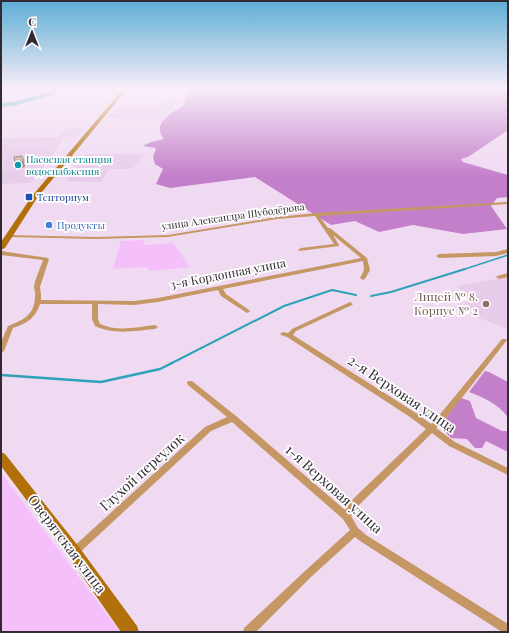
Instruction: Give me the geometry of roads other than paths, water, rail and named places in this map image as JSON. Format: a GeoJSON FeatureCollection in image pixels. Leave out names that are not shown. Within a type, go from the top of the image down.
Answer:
{"type":"FeatureCollection","features":[{"type":"Feature","properties":{"kind":"main road"},"geometry":{"type":"LineString","coordinates":[[1,248],[34,197],[101,118]]}},
{"type":"Feature","properties":{"kind":"main road","name":"Оверятская улица"},"geometry":{"type":"LineString","coordinates":[[1,456],[74,552],[131,632]]}},
{"type":"Feature","properties":{"kind":"street","name":"улица Александра Шубодёрова"},"geometry":{"type":"LineString","coordinates":[[9,236],[95,238],[168,236],[277,218],[316,214],[508,203]]}},
{"type":"Feature","properties":{"kind":"street"},"geometry":{"type":"LineString","coordinates":[[301,250],[337,245],[316,214]]}},
{"type":"Feature","properties":{"kind":"street"},"geometry":{"type":"LineString","coordinates":[[324,226],[365,259],[367,270],[364,278]]}},
{"type":"Feature","properties":{"kind":"street"},"geometry":{"type":"LineString","coordinates":[[439,256],[496,254],[508,251]]}},
{"type":"Feature","properties":{"kind":"street"},"geometry":{"type":"LineString","coordinates":[[1,253],[46,259],[37,287],[39,292],[39,302],[28,320],[10,327],[1,351]]}},
{"type":"Feature","properties":{"kind":"street","name":"3-я Кордонная улица"},"geometry":{"type":"LineString","coordinates":[[39,302],[134,303],[158,300],[365,259]]}},
{"type":"Feature","properties":{"kind":"street"},"geometry":{"type":"LineString","coordinates":[[499,277],[508,275]]}},
{"type":"Feature","properties":{"kind":"street"},"geometry":{"type":"LineString","coordinates":[[220,287],[223,295],[247,311]]}},
{"type":"Feature","properties":{"kind":"street"},"geometry":{"type":"LineString","coordinates":[[95,303],[95,319],[97,325],[106,330],[125,331],[155,327]]}},
{"type":"Feature","properties":{"kind":"street","name":"2-я Верховая улица"},"geometry":{"type":"LineString","coordinates":[[350,304],[286,334],[412,415],[429,429],[452,444],[508,472]]}},
{"type":"Feature","properties":{"kind":"street"},"geometry":{"type":"LineString","coordinates":[[346,516],[355,502],[440,420],[504,340]]}},
{"type":"Feature","properties":{"kind":"street","name":"1-я Верховая улица"},"geometry":{"type":"LineString","coordinates":[[190,383],[233,418],[346,516],[355,531],[363,538],[508,630]]}},
{"type":"Feature","properties":{"kind":"street","name":"Глухой переулок"},"geometry":{"type":"LineString","coordinates":[[74,552],[208,429],[233,418]]}},
{"type":"Feature","properties":{"kind":"street"},"geometry":{"type":"LineString","coordinates":[[248,632],[355,531]]}},
{"type":"Feature","properties":{"kind":"waterway"},"geometry":{"type":"LineString","coordinates":[[462,270],[508,255]]}},
{"type":"Feature","properties":{"kind":"waterway"},"geometry":{"type":"LineString","coordinates":[[371,296],[391,292],[465,269]]}},
{"type":"Feature","properties":{"kind":"waterway"},"geometry":{"type":"LineString","coordinates":[[170,364],[284,306],[332,290],[356,295]]}},
{"type":"Feature","properties":{"kind":"waterway"},"geometry":{"type":"LineString","coordinates":[[1,375],[101,382],[160,369],[170,364]]}},
{"type":"Feature","properties":{"kind":"place","name":"Насосная станция водоснабжения"},"geometry":{"type":"Point","coordinates":[18,165]}},
{"type":"Feature","properties":{"kind":"place","name":"Тенториум"},"geometry":{"type":"Point","coordinates":[29,197]}},
{"type":"Feature","properties":{"kind":"place","name":"Пpoдукты"},"geometry":{"type":"Point","coordinates":[49,225]}},
{"type":"Feature","properties":{"kind":"place","name":"Лицей № 8. Корпус № 2"},"geometry":{"type":"Point","coordinates":[486,304]}}]}
